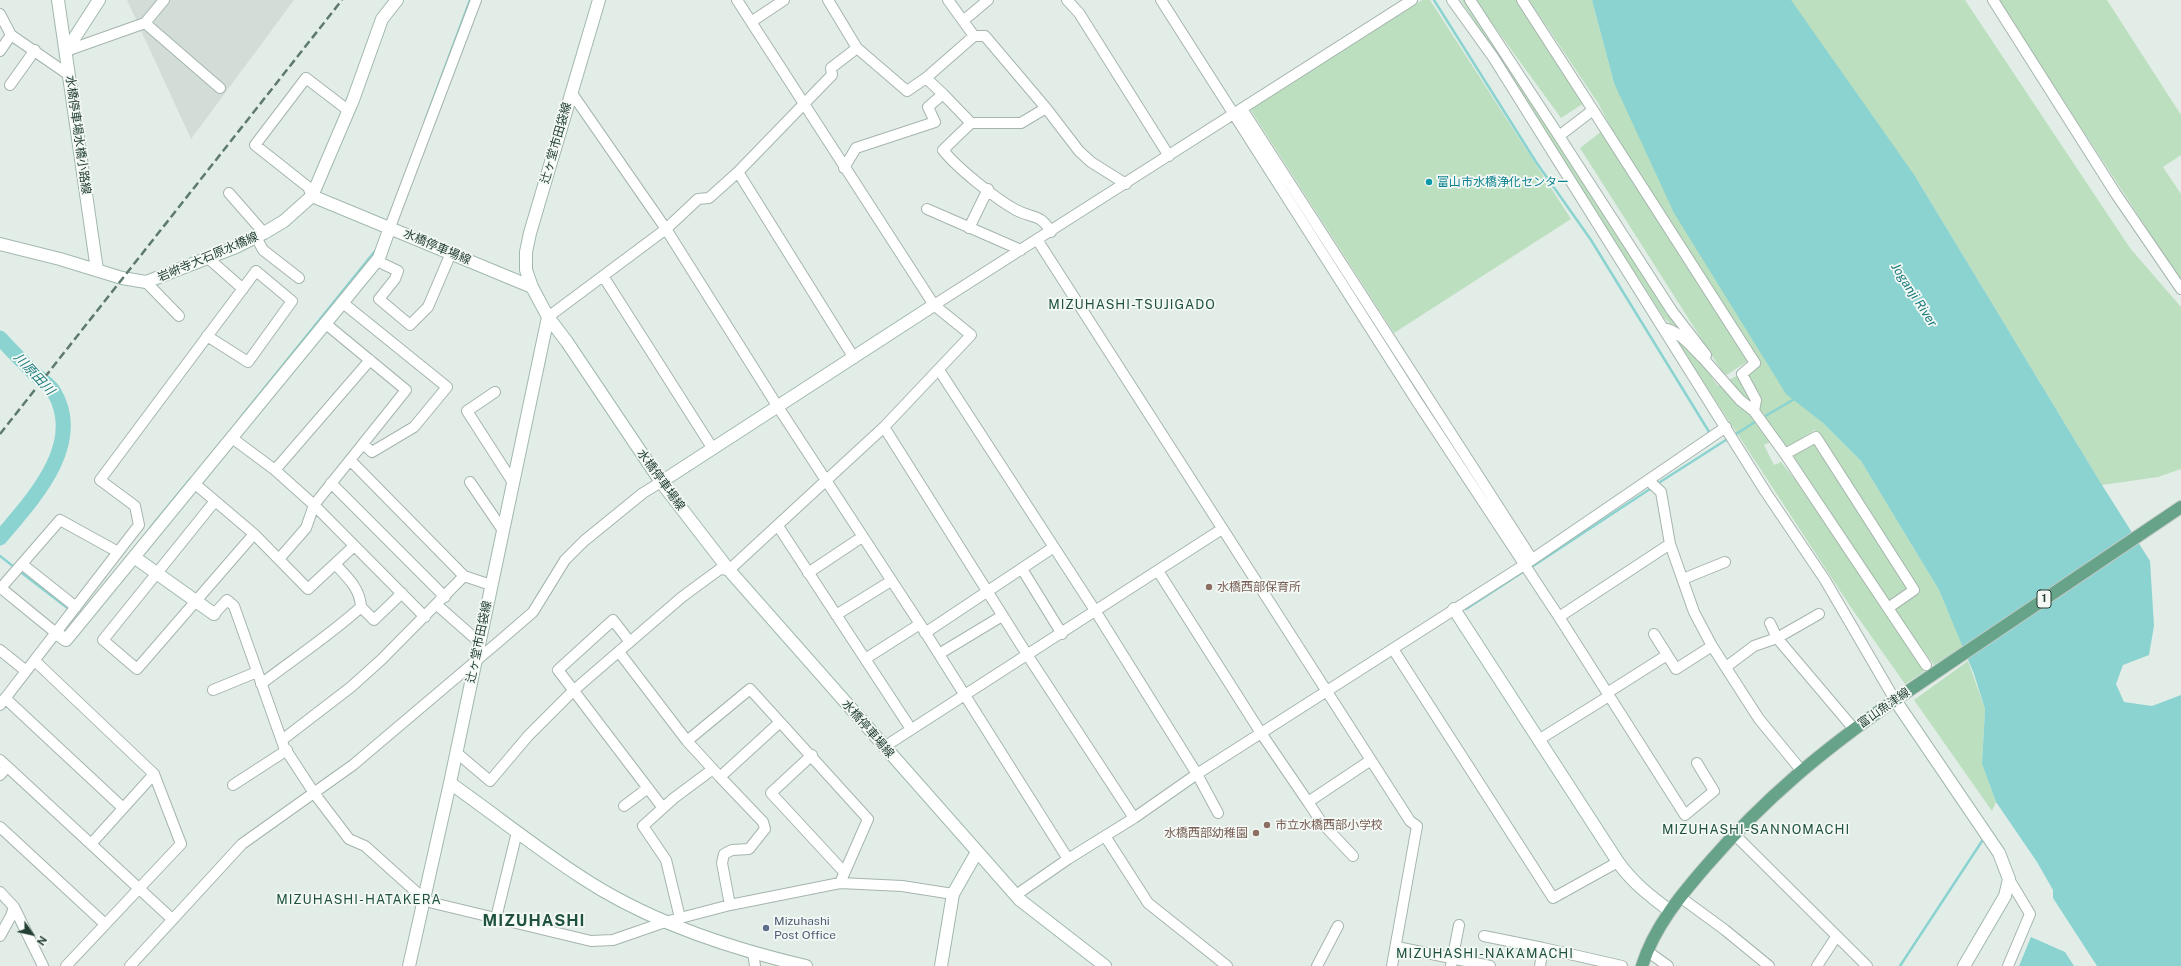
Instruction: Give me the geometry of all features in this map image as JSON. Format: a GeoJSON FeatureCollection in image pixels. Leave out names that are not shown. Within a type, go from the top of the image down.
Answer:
{"type":"FeatureCollection","features":[{"type":"Feature","properties":{"kind":"main road","name":"水橋停車場水橋小路線"},"geometry":{"type":"LineString","coordinates":[[58,0],[97,270]]}},
{"type":"Feature","properties":{"kind":"main road"},"geometry":{"type":"LineString","coordinates":[[66,51],[99,0]]}},
{"type":"Feature","properties":{"kind":"main road"},"geometry":{"type":"LineString","coordinates":[[312,196],[349,111],[382,19],[397,0]]}},
{"type":"Feature","properties":{"kind":"main road","name":"辻ヶ堂市田袋線"},"geometry":{"type":"LineString","coordinates":[[532,287],[526,270],[526,252],[530,233],[599,0]]}},
{"type":"Feature","properties":{"kind":"main road","name":"水橋停車場線"},"geometry":{"type":"LineString","coordinates":[[312,196],[532,287],[548,317],[661,482],[729,570],[1016,895],[1105,966]]}},
{"type":"Feature","properties":{"kind":"main road","name":"岩峅寺大石原水橋線"},"geometry":{"type":"LineString","coordinates":[[0,244],[122,278],[146,282],[208,258],[260,235],[284,221],[312,196]]}},
{"type":"Feature","properties":{"kind":"main road"},"geometry":{"type":"LineString","coordinates":[[56,633],[66,640],[326,324],[377,261],[390,227]]}},
{"type":"Feature","properties":{"kind":"main road"},"geometry":{"type":"LineString","coordinates":[[661,482],[934,305]]}},
{"type":"Feature","properties":{"kind":"main road","name":"辻ヶ堂市田袋線"},"geometry":{"type":"LineString","coordinates":[[409,966],[450,784],[512,481],[548,317]]}},
{"type":"Feature","properties":{"kind":"main road","name":"富山魚津線"},"geometry":{"type":"LineString","coordinates":[[1642,966],[1647,951],[1670,911],[1680,897],[1734,834],[1801,770],[1854,729],[1908,691],[2181,507]]}},
{"type":"Feature","properties":{"kind":"main road"},"geometry":{"type":"LineString","coordinates":[[134,557],[214,614]]}},
{"type":"Feature","properties":{"kind":"main road"},"geometry":{"type":"LineString","coordinates":[[1454,609],[1628,876],[1648,895],[1670,911]]}},
{"type":"Feature","properties":{"kind":"main road"},"geometry":{"type":"LineString","coordinates":[[1895,700],[1998,853],[2009,879],[2005,896],[1964,966]]}},
{"type":"Feature","properties":{"kind":"main road"},"geometry":{"type":"LineString","coordinates":[[450,784],[582,878],[614,896],[665,922],[753,953],[806,966]]}},
{"type":"Feature","properties":{"kind":"main road"},"geometry":{"type":"LineString","coordinates":[[941,966],[953,894],[977,852]]}},
{"type":"Feature","properties":{"kind":"street"},"geometry":{"type":"LineString","coordinates":[[66,51],[145,23],[164,0]]}},
{"type":"Feature","properties":{"kind":"street"},"geometry":{"type":"LineString","coordinates":[[390,227],[476,0]]}},
{"type":"Feature","properties":{"kind":"street"},"geometry":{"type":"LineString","coordinates":[[456,753],[490,781],[528,736],[573,691],[682,597],[720,569],[729,570],[884,427],[971,335],[934,305],[844,168],[737,0]]}},
{"type":"Feature","properties":{"kind":"street"},"geometry":{"type":"LineString","coordinates":[[751,22],[784,0]]}},
{"type":"Feature","properties":{"kind":"street"},"geometry":{"type":"LineString","coordinates":[[828,0],[857,48],[907,91],[926,78],[974,36],[985,36],[1046,108],[1079,151],[1091,162],[1126,184]]}},
{"type":"Feature","properties":{"kind":"street"},"geometry":{"type":"LineString","coordinates":[[948,0],[974,36]]}},
{"type":"Feature","properties":{"kind":"street"},"geometry":{"type":"LineString","coordinates":[[963,21],[988,0]]}},
{"type":"Feature","properties":{"kind":"street"},"geometry":{"type":"LineString","coordinates":[[1066,0],[1079,13],[1169,156]]}},
{"type":"Feature","properties":{"kind":"street"},"geometry":{"type":"LineString","coordinates":[[1161,0],[1238,112],[1418,403],[1528,562],[1560,617],[1685,815],[1714,791],[1697,763]]}},
{"type":"Feature","properties":{"kind":"street"},"geometry":{"type":"LineString","coordinates":[[934,305],[1051,232],[1412,0]]}},
{"type":"Feature","properties":{"kind":"street"},"geometry":{"type":"LineString","coordinates":[[1452,0],[1493,57],[1765,491],[1825,580],[1895,700]]}},
{"type":"Feature","properties":{"kind":"street"},"geometry":{"type":"LineString","coordinates":[[1470,0],[1672,311],[1706,355],[1703,358]]}},
{"type":"Feature","properties":{"kind":"street"},"geometry":{"type":"LineString","coordinates":[[1522,0],[1755,363],[1742,374],[1756,400],[1754,412]]}},
{"type":"Feature","properties":{"kind":"street"},"geometry":{"type":"LineString","coordinates":[[1993,0],[2116,194],[2181,289]]}},
{"type":"Feature","properties":{"kind":"street"},"geometry":{"type":"LineString","coordinates":[[0,14],[11,35],[69,74]]}},
{"type":"Feature","properties":{"kind":"street"},"geometry":{"type":"LineString","coordinates":[[145,23],[220,88]]}},
{"type":"Feature","properties":{"kind":"street"},"geometry":{"type":"LineString","coordinates":[[0,51],[11,35]]}},
{"type":"Feature","properties":{"kind":"street"},"geometry":{"type":"LineString","coordinates":[[548,317],[666,229],[698,200],[709,198],[738,172],[832,75],[831,68],[857,48]]}},
{"type":"Feature","properties":{"kind":"street"},"geometry":{"type":"LineString","coordinates":[[10,85],[35,50]]}},
{"type":"Feature","properties":{"kind":"street"},"geometry":{"type":"LineString","coordinates":[[312,196],[308,187],[255,145],[306,78],[349,111]]}},
{"type":"Feature","properties":{"kind":"street"},"geometry":{"type":"LineString","coordinates":[[926,78],[971,123]]}},
{"type":"Feature","properties":{"kind":"street"},"geometry":{"type":"LineString","coordinates":[[571,92],[666,229],[826,482],[920,624],[1068,859]]}},
{"type":"Feature","properties":{"kind":"street"},"geometry":{"type":"LineString","coordinates":[[844,168],[856,148],[935,122],[928,106],[942,94]]}},
{"type":"Feature","properties":{"kind":"street"},"geometry":{"type":"LineString","coordinates":[[1046,108],[1021,123],[971,123],[943,150],[988,189],[1016,210],[1045,221],[1051,232]]}},
{"type":"Feature","properties":{"kind":"street"},"geometry":{"type":"LineString","coordinates":[[1559,136],[1593,110]]}},
{"type":"Feature","properties":{"kind":"street"},"geometry":{"type":"LineString","coordinates":[[738,172],[854,358]]}},
{"type":"Feature","properties":{"kind":"street"},"geometry":{"type":"LineString","coordinates":[[970,228],[988,189]]}},
{"type":"Feature","properties":{"kind":"street"},"geometry":{"type":"LineString","coordinates":[[229,193],[260,235],[264,250],[299,278]]}},
{"type":"Feature","properties":{"kind":"street"},"geometry":{"type":"LineString","coordinates":[[927,209],[1021,250]]}},
{"type":"Feature","properties":{"kind":"street"},"geometry":{"type":"LineString","coordinates":[[1038,240],[1410,821],[1418,826],[1397,947],[1392,966]]}},
{"type":"Feature","properties":{"kind":"street"},"geometry":{"type":"LineString","coordinates":[[377,261],[398,271],[395,280],[378,299],[410,325],[428,307],[450,253]]}},
{"type":"Feature","properties":{"kind":"street"},"geometry":{"type":"LineString","coordinates":[[208,258],[243,288]]}},
{"type":"Feature","properties":{"kind":"street"},"geometry":{"type":"LineString","coordinates":[[123,808],[2,702],[139,525],[135,506],[100,480],[207,336],[243,288],[256,272],[292,301],[248,362],[207,336]]}},
{"type":"Feature","properties":{"kind":"street"},"geometry":{"type":"LineString","coordinates":[[603,276],[713,449]]}},
{"type":"Feature","properties":{"kind":"street"},"geometry":{"type":"LineString","coordinates":[[146,282],[179,316]]}},
{"type":"Feature","properties":{"kind":"street"},"geometry":{"type":"LineString","coordinates":[[343,303],[447,387],[414,427],[372,452],[362,444]]}},
{"type":"Feature","properties":{"kind":"street"},"geometry":{"type":"LineString","coordinates":[[279,559],[306,528],[314,505],[406,390],[326,324]]}},
{"type":"Feature","properties":{"kind":"street"},"geometry":{"type":"LineString","coordinates":[[1663,328],[1672,330],[1679,335],[1703,358],[1740,400],[1754,412],[1785,454],[1926,665]]}},
{"type":"Feature","properties":{"kind":"street"},"geometry":{"type":"LineString","coordinates":[[276,470],[370,360]]}},
{"type":"Feature","properties":{"kind":"street"},"geometry":{"type":"LineString","coordinates":[[939,370],[1096,612],[1197,774],[1218,813]]}},
{"type":"Feature","properties":{"kind":"street"},"geometry":{"type":"LineString","coordinates":[[496,392],[467,411],[512,481]]}},
{"type":"Feature","properties":{"kind":"street"},"geometry":{"type":"LineString","coordinates":[[884,427],[1002,616],[1134,818]]}},
{"type":"Feature","properties":{"kind":"street"},"geometry":{"type":"LineString","coordinates":[[1016,895],[1068,859],[1134,818],[1197,774],[1528,562],[1649,481],[1726,427]]}},
{"type":"Feature","properties":{"kind":"street"},"geometry":{"type":"LineString","coordinates":[[1785,454],[1816,437],[1914,590],[1888,608]]}},
{"type":"Feature","properties":{"kind":"street"},"geometry":{"type":"LineString","coordinates":[[232,438],[276,470],[314,505],[426,617]]}},
{"type":"Feature","properties":{"kind":"street"},"geometry":{"type":"LineString","coordinates":[[350,460],[464,576],[491,585]]}},
{"type":"Feature","properties":{"kind":"street"},"geometry":{"type":"LineString","coordinates":[[1649,481],[1661,492],[1670,544],[1694,612],[1712,646],[1759,720],[1801,770]]}},
{"type":"Feature","properties":{"kind":"street"},"geometry":{"type":"LineString","coordinates":[[470,482],[502,529]]}},
{"type":"Feature","properties":{"kind":"street"},"geometry":{"type":"LineString","coordinates":[[130,966],[242,844],[353,765],[533,612],[565,560],[584,541],[643,493],[661,482]]}},
{"type":"Feature","properties":{"kind":"street"},"geometry":{"type":"LineString","coordinates":[[331,483],[445,597]]}},
{"type":"Feature","properties":{"kind":"street"},"geometry":{"type":"LineString","coordinates":[[194,484],[254,534],[308,589],[354,546]]}},
{"type":"Feature","properties":{"kind":"street"},"geometry":{"type":"LineString","coordinates":[[215,501],[103,640],[137,669],[254,534]]}},
{"type":"Feature","properties":{"kind":"street"},"geometry":{"type":"LineString","coordinates":[[56,633],[0,589],[60,520],[118,552]]}},
{"type":"Feature","properties":{"kind":"street"},"geometry":{"type":"LineString","coordinates":[[778,526],[911,729]]}},
{"type":"Feature","properties":{"kind":"street"},"geometry":{"type":"LineString","coordinates":[[884,747],[1028,656],[1222,529]]}},
{"type":"Feature","properties":{"kind":"street"},"geometry":{"type":"LineString","coordinates":[[808,573],[862,537]]}},
{"type":"Feature","properties":{"kind":"street"},"geometry":{"type":"LineString","coordinates":[[1560,617],[1670,544]]}},
{"type":"Feature","properties":{"kind":"street"},"geometry":{"type":"LineString","coordinates":[[925,633],[988,593],[1054,547]]}},
{"type":"Feature","properties":{"kind":"street"},"geometry":{"type":"LineString","coordinates":[[1683,579],[1726,562]]}},
{"type":"Feature","properties":{"kind":"street"},"geometry":{"type":"LineString","coordinates":[[22,564],[76,607]]}},
{"type":"Feature","properties":{"kind":"street"},"geometry":{"type":"LineString","coordinates":[[335,564],[353,582],[360,599],[361,607],[374,620],[402,594]]}},
{"type":"Feature","properties":{"kind":"street"},"geometry":{"type":"LineString","coordinates":[[1022,569],[1062,634]]}},
{"type":"Feature","properties":{"kind":"street"},"geometry":{"type":"LineString","coordinates":[[1158,570],[1261,733],[1322,823],[1353,856]]}},
{"type":"Feature","properties":{"kind":"street"},"geometry":{"type":"LineString","coordinates":[[282,740],[351,686],[426,617],[464,576]]}},
{"type":"Feature","properties":{"kind":"street"},"geometry":{"type":"LineString","coordinates":[[836,615],[891,580]]}},
{"type":"Feature","properties":{"kind":"street"},"geometry":{"type":"LineString","coordinates":[[214,614],[227,600],[234,606],[286,750],[314,793],[349,838],[365,846],[424,899],[591,941],[613,940],[665,922],[730,904],[840,883],[902,886],[953,894]]}},
{"type":"Feature","properties":{"kind":"street"},"geometry":{"type":"LineString","coordinates":[[437,605],[479,642]]}},
{"type":"Feature","properties":{"kind":"street"},"geometry":{"type":"LineString","coordinates":[[262,684],[309,647],[336,629],[361,607]]}},
{"type":"Feature","properties":{"kind":"street"},"geometry":{"type":"LineString","coordinates":[[1726,666],[1754,646],[1777,638],[1819,614]]}},
{"type":"Feature","properties":{"kind":"street"},"geometry":{"type":"LineString","coordinates":[[939,654],[1002,616]]}},
{"type":"Feature","properties":{"kind":"street"},"geometry":{"type":"LineString","coordinates":[[630,642],[613,620],[558,670],[663,808]]}},
{"type":"Feature","properties":{"kind":"street"},"geometry":{"type":"LineString","coordinates":[[1770,623],[1777,638],[1854,729]]}},
{"type":"Feature","properties":{"kind":"street"},"geometry":{"type":"LineString","coordinates":[[866,659],[920,624]]}},
{"type":"Feature","properties":{"kind":"street"},"geometry":{"type":"LineString","coordinates":[[1654,634],[1676,669],[1712,646]]}},
{"type":"Feature","properties":{"kind":"street"},"geometry":{"type":"LineString","coordinates":[[1393,649],[1553,898],[1618,862]]}},
{"type":"Feature","properties":{"kind":"street"},"geometry":{"type":"LineString","coordinates":[[0,650],[26,671]]}},
{"type":"Feature","properties":{"kind":"street"},"geometry":{"type":"LineString","coordinates":[[619,652],[687,741],[763,822],[765,829],[749,849],[732,850],[724,854],[722,863],[730,904]]}},
{"type":"Feature","properties":{"kind":"street"},"geometry":{"type":"LineString","coordinates":[[1540,739],[1668,655]]}},
{"type":"Feature","properties":{"kind":"street"},"geometry":{"type":"LineString","coordinates":[[35,661],[154,774],[181,844],[66,966]]}},
{"type":"Feature","properties":{"kind":"street"},"geometry":{"type":"LineString","coordinates":[[213,690],[257,672]]}},
{"type":"Feature","properties":{"kind":"street"},"geometry":{"type":"LineString","coordinates":[[687,741],[750,689],[779,723],[812,755],[868,819],[840,883]]}},
{"type":"Feature","properties":{"kind":"street"},"geometry":{"type":"LineString","coordinates":[[720,777],[779,723]]}},
{"type":"Feature","properties":{"kind":"street"},"geometry":{"type":"LineString","coordinates":[[233,785],[286,750]]}},
{"type":"Feature","properties":{"kind":"street"},"geometry":{"type":"LineString","coordinates":[[812,755],[771,793],[844,872]]}},
{"type":"Feature","properties":{"kind":"street"},"geometry":{"type":"LineString","coordinates":[[1308,802],[1371,760]]}},
{"type":"Feature","properties":{"kind":"street"},"geometry":{"type":"LineString","coordinates":[[0,775],[4,764],[172,919]]}},
{"type":"Feature","properties":{"kind":"street"},"geometry":{"type":"LineString","coordinates":[[680,918],[666,860],[643,826],[712,769]]}},
{"type":"Feature","properties":{"kind":"street"},"geometry":{"type":"LineString","coordinates":[[91,844],[154,774]]}},
{"type":"Feature","properties":{"kind":"street"},"geometry":{"type":"LineString","coordinates":[[624,806],[648,788]]}},
{"type":"Feature","properties":{"kind":"street"},"geometry":{"type":"LineString","coordinates":[[0,827],[106,924]]}},
{"type":"Feature","properties":{"kind":"street"},"geometry":{"type":"LineString","coordinates":[[496,918],[517,832]]}},
{"type":"Feature","properties":{"kind":"street"},"geometry":{"type":"LineString","coordinates":[[1734,834],[1836,937],[1868,966]]}},
{"type":"Feature","properties":{"kind":"street"},"geometry":{"type":"LineString","coordinates":[[1105,836],[1148,903],[1227,966]]}},
{"type":"Feature","properties":{"kind":"street"},"geometry":{"type":"LineString","coordinates":[[2008,966],[2030,914],[2009,879]]}},
{"type":"Feature","properties":{"kind":"street"},"geometry":{"type":"LineString","coordinates":[[0,892],[14,907],[43,966]]}},
{"type":"Feature","properties":{"kind":"street"},"geometry":{"type":"LineString","coordinates":[[1680,897],[1769,966]]}},
{"type":"Feature","properties":{"kind":"street"},"geometry":{"type":"LineString","coordinates":[[0,936],[11,916],[14,907]]}},
{"type":"Feature","properties":{"kind":"street"},"geometry":{"type":"LineString","coordinates":[[1452,962],[1459,925]]}},
{"type":"Feature","properties":{"kind":"street"},"geometry":{"type":"LineString","coordinates":[[1317,966],[1338,926]]}},
{"type":"Feature","properties":{"kind":"street"},"geometry":{"type":"LineString","coordinates":[[1484,936],[1622,966]]}},
{"type":"Feature","properties":{"kind":"street"},"geometry":{"type":"LineString","coordinates":[[1817,966],[1836,937]]}},
{"type":"Feature","properties":{"kind":"street"},"geometry":{"type":"LineString","coordinates":[[1397,947],[1452,962],[1490,966]]}},
{"type":"Feature","properties":{"kind":"street"},"geometry":{"type":"LineString","coordinates":[[1540,966],[1543,948]]}},
{"type":"Feature","properties":{"kind":"street"},"geometry":{"type":"LineString","coordinates":[[1647,951],[1668,966]]}},
{"type":"Feature","properties":{"kind":"street"},"geometry":{"type":"LineString","coordinates":[[753,953],[755,966]]}},
{"type":"Feature","properties":{"kind":"shaded area"},"geometry":{"type":"Polygon","coordinates":[[[127,0],[294,0],[191,139],[127,0]]]}},
{"type":"Feature","properties":{"kind":"green space"},"geometry":{"type":"Polygon","coordinates":[[[1422,0],[1430,0],[1571,219],[1394,333],[1250,109],[1422,0]]]}},
{"type":"Feature","properties":{"kind":"green space"},"geometry":{"type":"Polygon","coordinates":[[[1461,0],[1467,0],[1695,346],[1664,318],[1461,0]]]}},
{"type":"Feature","properties":{"kind":"green space"},"geometry":{"type":"Polygon","coordinates":[[[1475,0],[1517,0],[1584,103],[1561,118],[1475,0]]]}},
{"type":"Feature","properties":{"kind":"green space"},"geometry":{"type":"Polygon","coordinates":[[[1529,0],[1592,0],[1614,83],[1786,393],[1823,423],[1861,461],[1939,590],[1963,647],[1934,665],[1894,610],[1919,590],[1815,430],[1786,448],[1778,438],[1764,445],[1774,465],[1781,462],[1813,502],[1924,672],[1905,684],[1852,609],[1674,337],[1695,355],[1718,386],[1758,364],[1618,141],[1598,103],[1529,0]]]}},
{"type":"Feature","properties":{"kind":"green space"},"geometry":{"type":"Polygon","coordinates":[[[1790,0],[1965,0],[2130,248],[2181,307],[2181,469],[2158,477],[2102,485],[1918,181],[1790,0]]]}},
{"type":"Feature","properties":{"kind":"green space"},"geometry":{"type":"Polygon","coordinates":[[[1998,0],[2107,0],[2181,115],[2181,155],[2163,167],[2181,194],[2181,281],[1998,0]]]}},
{"type":"Feature","properties":{"kind":"green space"},"geometry":{"type":"Polygon","coordinates":[[[1602,131],[1748,361],[1725,376],[1580,148],[1602,131]]]}},
{"type":"Feature","properties":{"kind":"green space"},"geometry":{"type":"Polygon","coordinates":[[[1816,442],[1910,587],[1888,603],[1793,456],[1816,442]]]}},
{"type":"Feature","properties":{"kind":"green space"},"geometry":{"type":"Polygon","coordinates":[[[1968,661],[1985,709],[1982,764],[1996,802],[1992,811],[1914,700],[1968,661]]]}},
{"type":"Feature","properties":{"kind":"water","name":"Joganji River"},"geometry":{"type":"Polygon","coordinates":[[[1592,0],[1791,0],[1915,176],[2102,485],[2150,561],[2154,626],[2149,655],[2123,665],[2116,684],[2124,702],[2152,706],[2181,695],[2181,966],[2097,966],[2053,898],[2053,890],[2037,862],[1996,802],[1982,764],[1985,709],[1974,674],[1939,590],[1861,461],[1823,423],[1786,394],[1674,213],[1614,83],[1592,0]]]}},
{"type":"Feature","properties":{"kind":"water"},"geometry":{"type":"Polygon","coordinates":[[[2031,937],[2065,952],[2074,966],[2019,966],[2031,937]]]}},
{"type":"Feature","properties":{"kind":"waterway"},"geometry":{"type":"LineString","coordinates":[[425,121],[470,0]]}},
{"type":"Feature","properties":{"kind":"waterway"},"geometry":{"type":"LineString","coordinates":[[1434,0],[1536,162],[1591,240],[1711,435]]}},
{"type":"Feature","properties":{"kind":"waterway"},"geometry":{"type":"LineString","coordinates":[[1327,250],[1455,449]]}},
{"type":"Feature","properties":{"kind":"waterway"},"geometry":{"type":"LineString","coordinates":[[241,417],[375,251]]}},
{"type":"Feature","properties":{"kind":"waterway","name":"川原田川"},"geometry":{"type":"LineString","coordinates":[[0,338],[54,392],[62,412],[63,432],[59,451],[51,471],[26,507],[0,538]]}},
{"type":"Feature","properties":{"kind":"waterway"},"geometry":{"type":"LineString","coordinates":[[1762,418],[1796,398]]}},
{"type":"Feature","properties":{"kind":"waterway"},"geometry":{"type":"LineString","coordinates":[[1733,436],[1758,420]]}},
{"type":"Feature","properties":{"kind":"waterway"},"geometry":{"type":"LineString","coordinates":[[1657,484],[1729,438]]}},
{"type":"Feature","properties":{"kind":"waterway"},"geometry":{"type":"LineString","coordinates":[[150,528],[191,478]]}},
{"type":"Feature","properties":{"kind":"waterway"},"geometry":{"type":"LineString","coordinates":[[1530,568],[1653,487]]}},
{"type":"Feature","properties":{"kind":"waterway"},"geometry":{"type":"LineString","coordinates":[[0,556],[14,567]]}},
{"type":"Feature","properties":{"kind":"waterway"},"geometry":{"type":"LineString","coordinates":[[18,570],[70,610]]}},
{"type":"Feature","properties":{"kind":"waterway"},"geometry":{"type":"LineString","coordinates":[[1466,609],[1526,570]]}},
{"type":"Feature","properties":{"kind":"waterway"},"geometry":{"type":"LineString","coordinates":[[1900,966],[1984,838]]}},
{"type":"Feature","properties":{"kind":"railway"},"geometry":{"type":"LineString","coordinates":[[0,434],[342,0]]}},
{"type":"Feature","properties":{"kind":"place","name":"富山市水橋浄化センター"},"geometry":{"type":"Point","coordinates":[1429,182]}},
{"type":"Feature","properties":{"kind":"place","name":"水橋西部保育所"},"geometry":{"type":"Point","coordinates":[1209,587]}},
{"type":"Feature","properties":{"kind":"place","name":"市立水橋西部小学校"},"geometry":{"type":"Point","coordinates":[1267,825]}},
{"type":"Feature","properties":{"kind":"place","name":"水橋西部幼稚園"},"geometry":{"type":"Point","coordinates":[1256,833]}},
{"type":"Feature","properties":{"kind":"place","name":"Mizuhashi Post Office"},"geometry":{"type":"Point","coordinates":[766,928]}},
{"type":"Feature","properties":{"kind":"district","name":"MIZUHASHI-TSUJIGADO"},"geometry":{"type":"Point","coordinates":[1132,305]}},
{"type":"Feature","properties":{"kind":"district","name":"MIZUHASHI-SANNOMACHI"},"geometry":{"type":"Point","coordinates":[1756,830]}},
{"type":"Feature","properties":{"kind":"district","name":"MIZUHASHI-HATAKERA"},"geometry":{"type":"Point","coordinates":[359,900]}},
{"type":"Feature","properties":{"kind":"district","name":"MIZUHASHI"},"geometry":{"type":"Point","coordinates":[534,921]}},
{"type":"Feature","properties":{"kind":"district","name":"MIZUHASHI-NAKAMACHI"},"geometry":{"type":"Point","coordinates":[1485,954]}}]}
